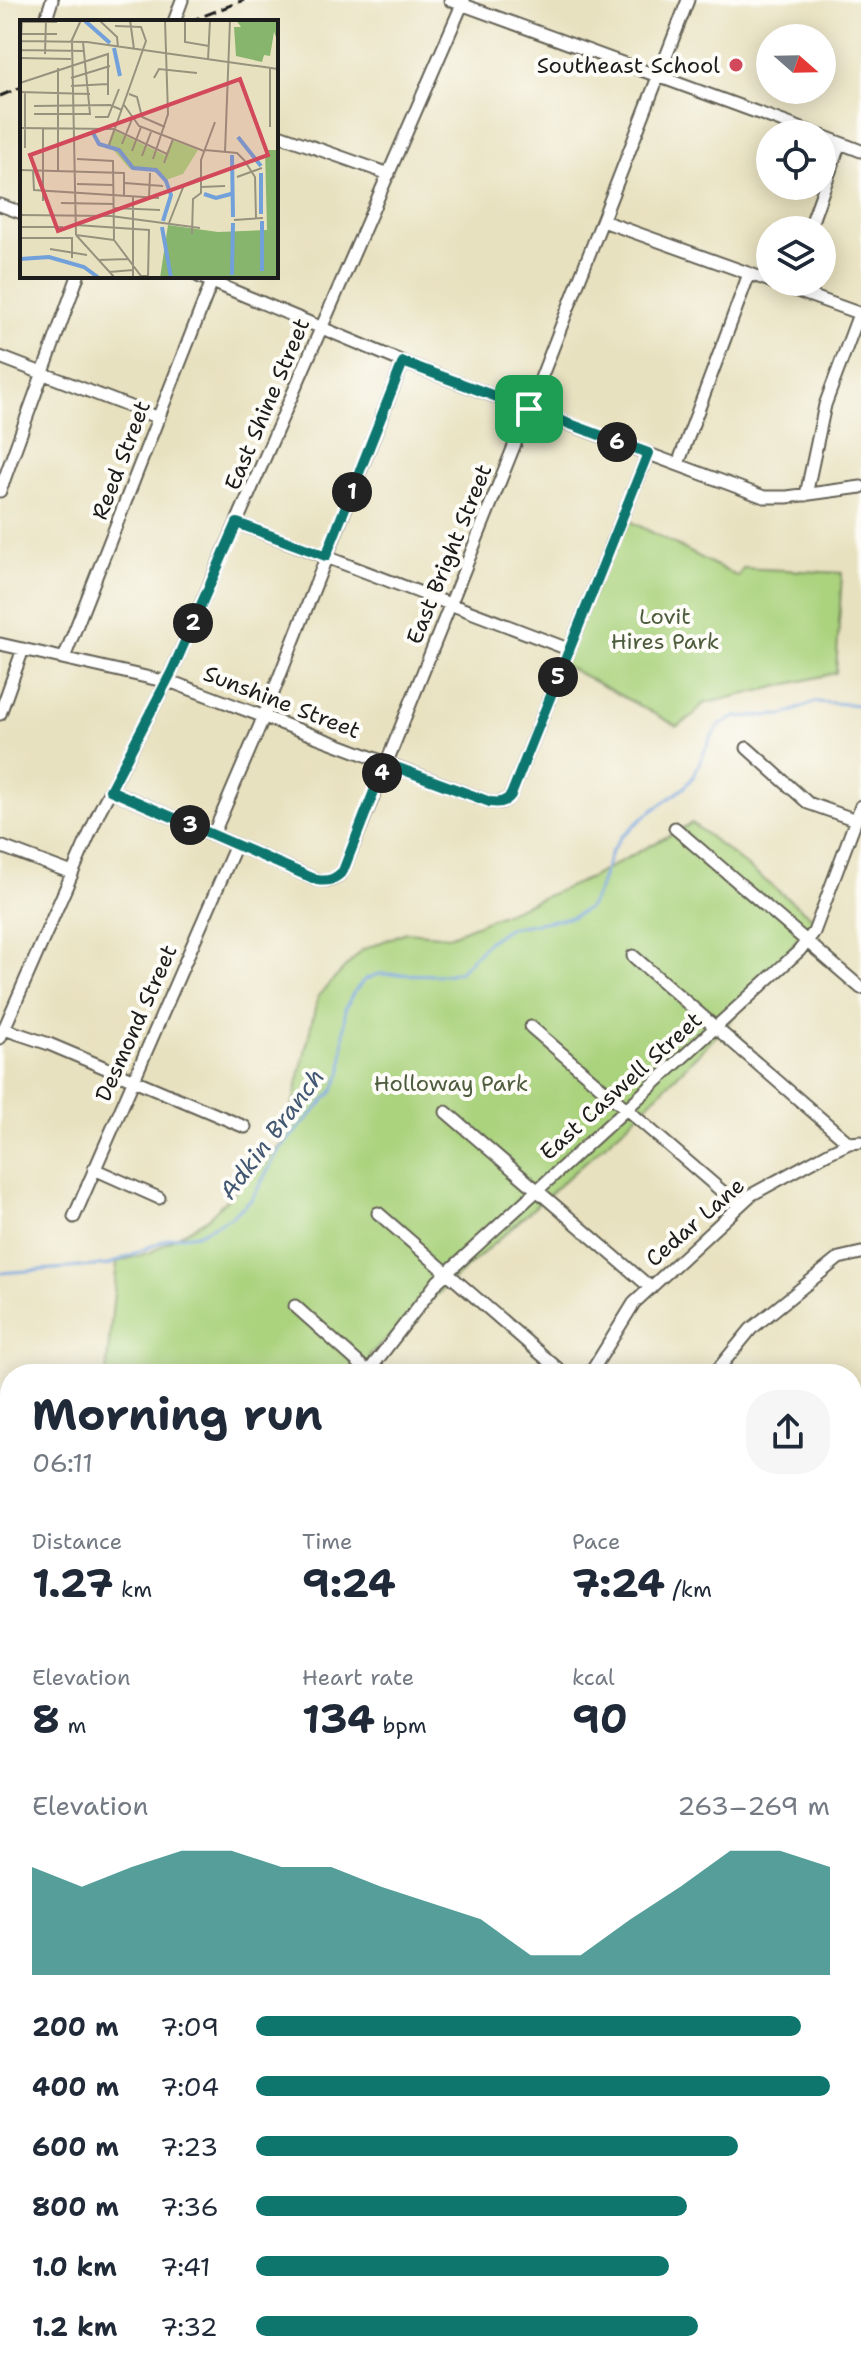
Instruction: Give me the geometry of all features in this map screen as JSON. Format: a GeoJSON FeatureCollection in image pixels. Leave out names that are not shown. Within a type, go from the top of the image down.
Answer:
{"type":"FeatureCollection","features":[{"type":"Feature","properties":{"kind":"street"},"geometry":{"type":"LineString","coordinates":[[46,20],[52,0]]}},
{"type":"Feature","properties":{"kind":"street"},"geometry":{"type":"LineString","coordinates":[[175,20],[182,0]]}},
{"type":"Feature","properties":{"kind":"street","name":"East Bright Street"},"geometry":{"type":"LineString","coordinates":[[236,845],[325,882],[336,879],[343,871],[529,409],[688,0]]}},
{"type":"Feature","properties":{"kind":"street"},"geometry":{"type":"LineString","coordinates":[[459,1],[778,120]]}},
{"type":"Feature","properties":{"kind":"street","name":"East Shine Street"},"geometry":{"type":"LineString","coordinates":[[1,1035],[110,790],[166,681],[237,523],[389,174],[459,1]]}},
{"type":"Feature","properties":{"kind":"street"},"geometry":{"type":"LineString","coordinates":[[278,135],[389,174]]}},
{"type":"Feature","properties":{"kind":"street"},"geometry":{"type":"LineString","coordinates":[[836,141],[861,151]]}},
{"type":"Feature","properties":{"kind":"street"},"geometry":{"type":"LineString","coordinates":[[814,216],[840,143]]}},
{"type":"Feature","properties":{"kind":"street"},"geometry":{"type":"LineString","coordinates":[[0,205],[20,212]]}},
{"type":"Feature","properties":{"kind":"street"},"geometry":{"type":"LineString","coordinates":[[603,221],[756,277]]}},
{"type":"Feature","properties":{"kind":"street"},"geometry":{"type":"LineString","coordinates":[[678,464],[749,274]]}},
{"type":"Feature","properties":{"kind":"street"},"geometry":{"type":"LineString","coordinates":[[0,491],[77,278]]}},
{"type":"Feature","properties":{"kind":"street"},"geometry":{"type":"LineString","coordinates":[[213,279],[321,329],[403,362],[764,497],[861,487]]}},
{"type":"Feature","properties":{"kind":"street","name":"Reed Street"},"geometry":{"type":"LineString","coordinates":[[64,658],[213,279]]}},
{"type":"Feature","properties":{"kind":"street"},"geometry":{"type":"LineString","coordinates":[[806,495],[825,405],[860,314],[816,296]]}},
{"type":"Feature","properties":{"kind":"street"},"geometry":{"type":"LineString","coordinates":[[0,357],[159,418]]}},
{"type":"Feature","properties":{"kind":"street"},"geometry":{"type":"LineString","coordinates":[[213,835],[264,716],[403,362]]}},
{"type":"Feature","properties":{"kind":"street"},"geometry":{"type":"LineString","coordinates":[[237,523],[568,649],[648,453]]}},
{"type":"Feature","properties":{"kind":"street","name":"Sunshine Street"},"geometry":{"type":"LineString","coordinates":[[0,644],[166,681],[498,803],[507,801],[511,795],[568,649]]}},
{"type":"Feature","properties":{"kind":"street"},"geometry":{"type":"LineString","coordinates":[[0,714],[23,649]]}},
{"type":"Feature","properties":{"kind":"street"},"geometry":{"type":"LineString","coordinates":[[747,748],[808,803],[856,820]]}},
{"type":"Feature","properties":{"kind":"street"},"geometry":{"type":"LineString","coordinates":[[110,790],[236,845]]}},
{"type":"Feature","properties":{"kind":"street","name":"East Caswell Street"},"geometry":{"type":"LineString","coordinates":[[377,1364],[446,1273],[807,942],[814,932],[861,806]]}},
{"type":"Feature","properties":{"kind":"street"},"geometry":{"type":"LineString","coordinates":[[675,828],[861,988]]}},
{"type":"Feature","properties":{"kind":"street","name":"Desmond Street"},"geometry":{"type":"LineString","coordinates":[[74,1217],[236,845]]}},
{"type":"Feature","properties":{"kind":"street"},"geometry":{"type":"LineString","coordinates":[[0,846],[72,873]]}},
{"type":"Feature","properties":{"kind":"street"},"geometry":{"type":"LineString","coordinates":[[633,956],[855,1142]]}},
{"type":"Feature","properties":{"kind":"street"},"geometry":{"type":"LineString","coordinates":[[531,1027],[739,1206]]}},
{"type":"Feature","properties":{"kind":"street"},"geometry":{"type":"LineString","coordinates":[[1,1035],[49,1044],[245,1127]]}},
{"type":"Feature","properties":{"kind":"street"},"geometry":{"type":"LineString","coordinates":[[446,1112],[651,1288]]}},
{"type":"Feature","properties":{"kind":"street","name":"Cedar Lane"},"geometry":{"type":"LineString","coordinates":[[596,1364],[634,1303],[751,1195],[855,1142]]}},
{"type":"Feature","properties":{"kind":"street"},"geometry":{"type":"LineString","coordinates":[[94,1169],[159,1198]]}},
{"type":"Feature","properties":{"kind":"street"},"geometry":{"type":"LineString","coordinates":[[378,1213],[552,1364]]}},
{"type":"Feature","properties":{"kind":"street"},"geometry":{"type":"LineString","coordinates":[[722,1364],[751,1329],[839,1258],[861,1253]]}},
{"type":"Feature","properties":{"kind":"street"},"geometry":{"type":"LineString","coordinates":[[295,1306],[360,1364]]}},
{"type":"Feature","properties":{"kind":"green space","name":"Lovit Hires Park"},"geometry":{"type":"Polygon","coordinates":[[[626,519],[738,577],[743,568],[842,573],[836,673],[703,704],[692,717],[677,726],[562,664],[626,519]]]}},
{"type":"Feature","properties":{"kind":"green space","name":"Holloway Park"},"geometry":{"type":"Polygon","coordinates":[[[692,823],[814,919],[723,1029],[630,1122],[369,1355],[378,1364],[107,1364],[117,1262],[151,1252],[208,1218],[284,1142],[318,996],[362,950],[406,932],[449,936],[590,878],[692,823]]]}},
{"type":"Feature","properties":{"kind":"waterway","name":"Adkin Branch"},"geometry":{"type":"LineString","coordinates":[[0,1273],[108,1265],[170,1238],[197,1234],[231,1217],[252,1199],[279,1150],[333,1091],[342,1071],[345,1009],[364,980],[378,974],[446,975],[460,971],[489,941],[508,928],[573,917],[588,908],[598,892],[611,852],[621,837],[684,788],[721,724],[736,717],[784,715],[815,702],[861,705]]}},
{"type":"Feature","properties":{"kind":"railway"},"geometry":{"type":"LineString","coordinates":[[193,20],[244,0]]}},
{"type":"Feature","properties":{"kind":"railway"},"geometry":{"type":"LineString","coordinates":[[0,96],[20,88]]}},
{"type":"Feature","properties":{"kind":"place","name":"Southeast School"},"geometry":{"type":"Point","coordinates":[736,65]}},
{"type":"Feature","properties":{"kind":"route"},"geometry":{"type":"LineString","coordinates":[[403,362],[529,409],[648,453],[507,801],[490,802],[385,763],[343,871],[336,879],[325,882],[110,790],[172,671],[237,523],[326,556],[403,362]]}}]}
